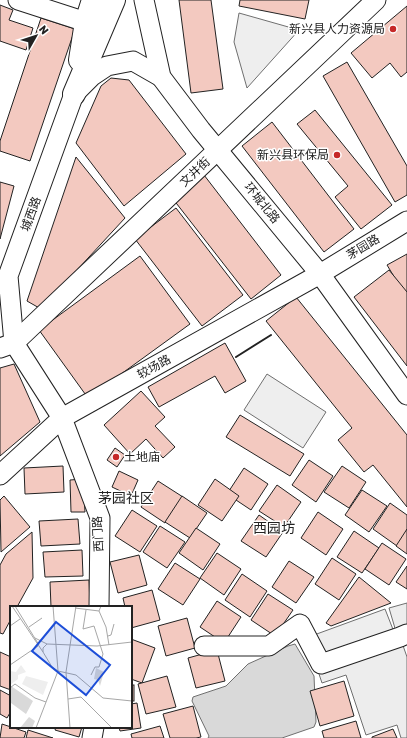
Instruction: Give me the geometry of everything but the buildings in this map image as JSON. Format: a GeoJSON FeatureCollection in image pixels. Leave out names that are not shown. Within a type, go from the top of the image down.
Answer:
{"type":"FeatureCollection","features":[{"type":"Feature","properties":{"kind":"main road","name":"城西路"},"geometry":{"type":"LineString","coordinates":[[74,94],[86,22],[93,0]]}},
{"type":"Feature","properties":{"kind":"main road"},"geometry":{"type":"LineString","coordinates":[[74,94],[114,0]]}},
{"type":"Feature","properties":{"kind":"street"},"geometry":{"type":"LineString","coordinates":[[18,0],[86,22]]}},
{"type":"Feature","properties":{"kind":"street","name":"环城北路"},"geometry":{"type":"LineString","coordinates":[[144,0],[161,76],[201,130],[320,274],[407,395]]}},
{"type":"Feature","properties":{"kind":"street","name":"文井街"},"geometry":{"type":"LineString","coordinates":[[7,345],[218,150],[376,0]]}},
{"type":"Feature","properties":{"kind":"street"},"geometry":{"type":"LineString","coordinates":[[74,94],[92,76],[107,66],[133,61],[161,76]]}},
{"type":"Feature","properties":{"kind":"street","name":"城西路"},"geometry":{"type":"LineString","coordinates":[[62,418],[7,345],[8,276],[74,94]]}},
{"type":"Feature","properties":{"kind":"street","name":"茅园路"},"geometry":{"type":"LineString","coordinates":[[320,274],[407,221]]}},
{"type":"Feature","properties":{"kind":"street","name":"较场路"},"geometry":{"type":"LineString","coordinates":[[0,475],[62,418],[320,274]]}},
{"type":"Feature","properties":{"kind":"street","name":"西门路"},"geometry":{"type":"LineString","coordinates":[[62,418],[100,518],[99,606]]}},
{"type":"Feature","properties":{"kind":"street"},"geometry":{"type":"LineString","coordinates":[[204,646],[269,646],[300,624],[321,664],[407,634]]}},
{"type":"Feature","properties":{"kind":"street"},"geometry":{"type":"LineString","coordinates":[[92,738],[94,728]]}},
{"type":"Feature","properties":{"kind":"shaded area"},"geometry":{"type":"Polygon","coordinates":[[[239,13],[299,30],[247,88],[234,42],[239,13]]]}},
{"type":"Feature","properties":{"kind":"shaded area"},"geometry":{"type":"Polygon","coordinates":[[[267,374],[326,412],[303,448],[244,410],[267,374]]]}},
{"type":"Feature","properties":{"kind":"shaded area"},"geometry":{"type":"Polygon","coordinates":[[[407,603],[407,630],[397,635],[389,608],[407,603]]]}},
{"type":"Feature","properties":{"kind":"shaded area"},"geometry":{"type":"Polygon","coordinates":[[[385,609],[394,632],[322,658],[314,635],[385,609]]]}},
{"type":"Feature","properties":{"kind":"shaded area"},"geometry":{"type":"Polygon","coordinates":[[[400,637],[407,657],[407,738],[401,738],[397,725],[366,735],[346,675],[322,683],[316,665],[400,637]]]}},
{"type":"Feature","properties":{"kind":"shaded area"},"geometry":{"type":"Polygon","coordinates":[[[295,644],[314,676],[316,722],[314,727],[282,738],[208,738],[209,736],[192,701],[193,697],[226,686],[248,664],[295,644]]]}},
{"type":"Feature","properties":{"kind":"wall"},"geometry":{"type":"LineString","coordinates":[[236,357],[271,335]]}},
{"type":"Feature","properties":{"kind":"place","name":"新兴县人力资源局"},"geometry":{"type":"Point","coordinates":[393,29]}},
{"type":"Feature","properties":{"kind":"place","name":"新兴县环保局"},"geometry":{"type":"Point","coordinates":[337,155]}},
{"type":"Feature","properties":{"kind":"place","name":"土地庙"},"geometry":{"type":"Point","coordinates":[116,457]}},
{"type":"Feature","properties":{"kind":"district","name":"茅园社区"},"geometry":{"type":"Point","coordinates":[126,498]}},
{"type":"Feature","properties":{"kind":"district","name":"西园坊"},"geometry":{"type":"Point","coordinates":[274,528]}}]}
